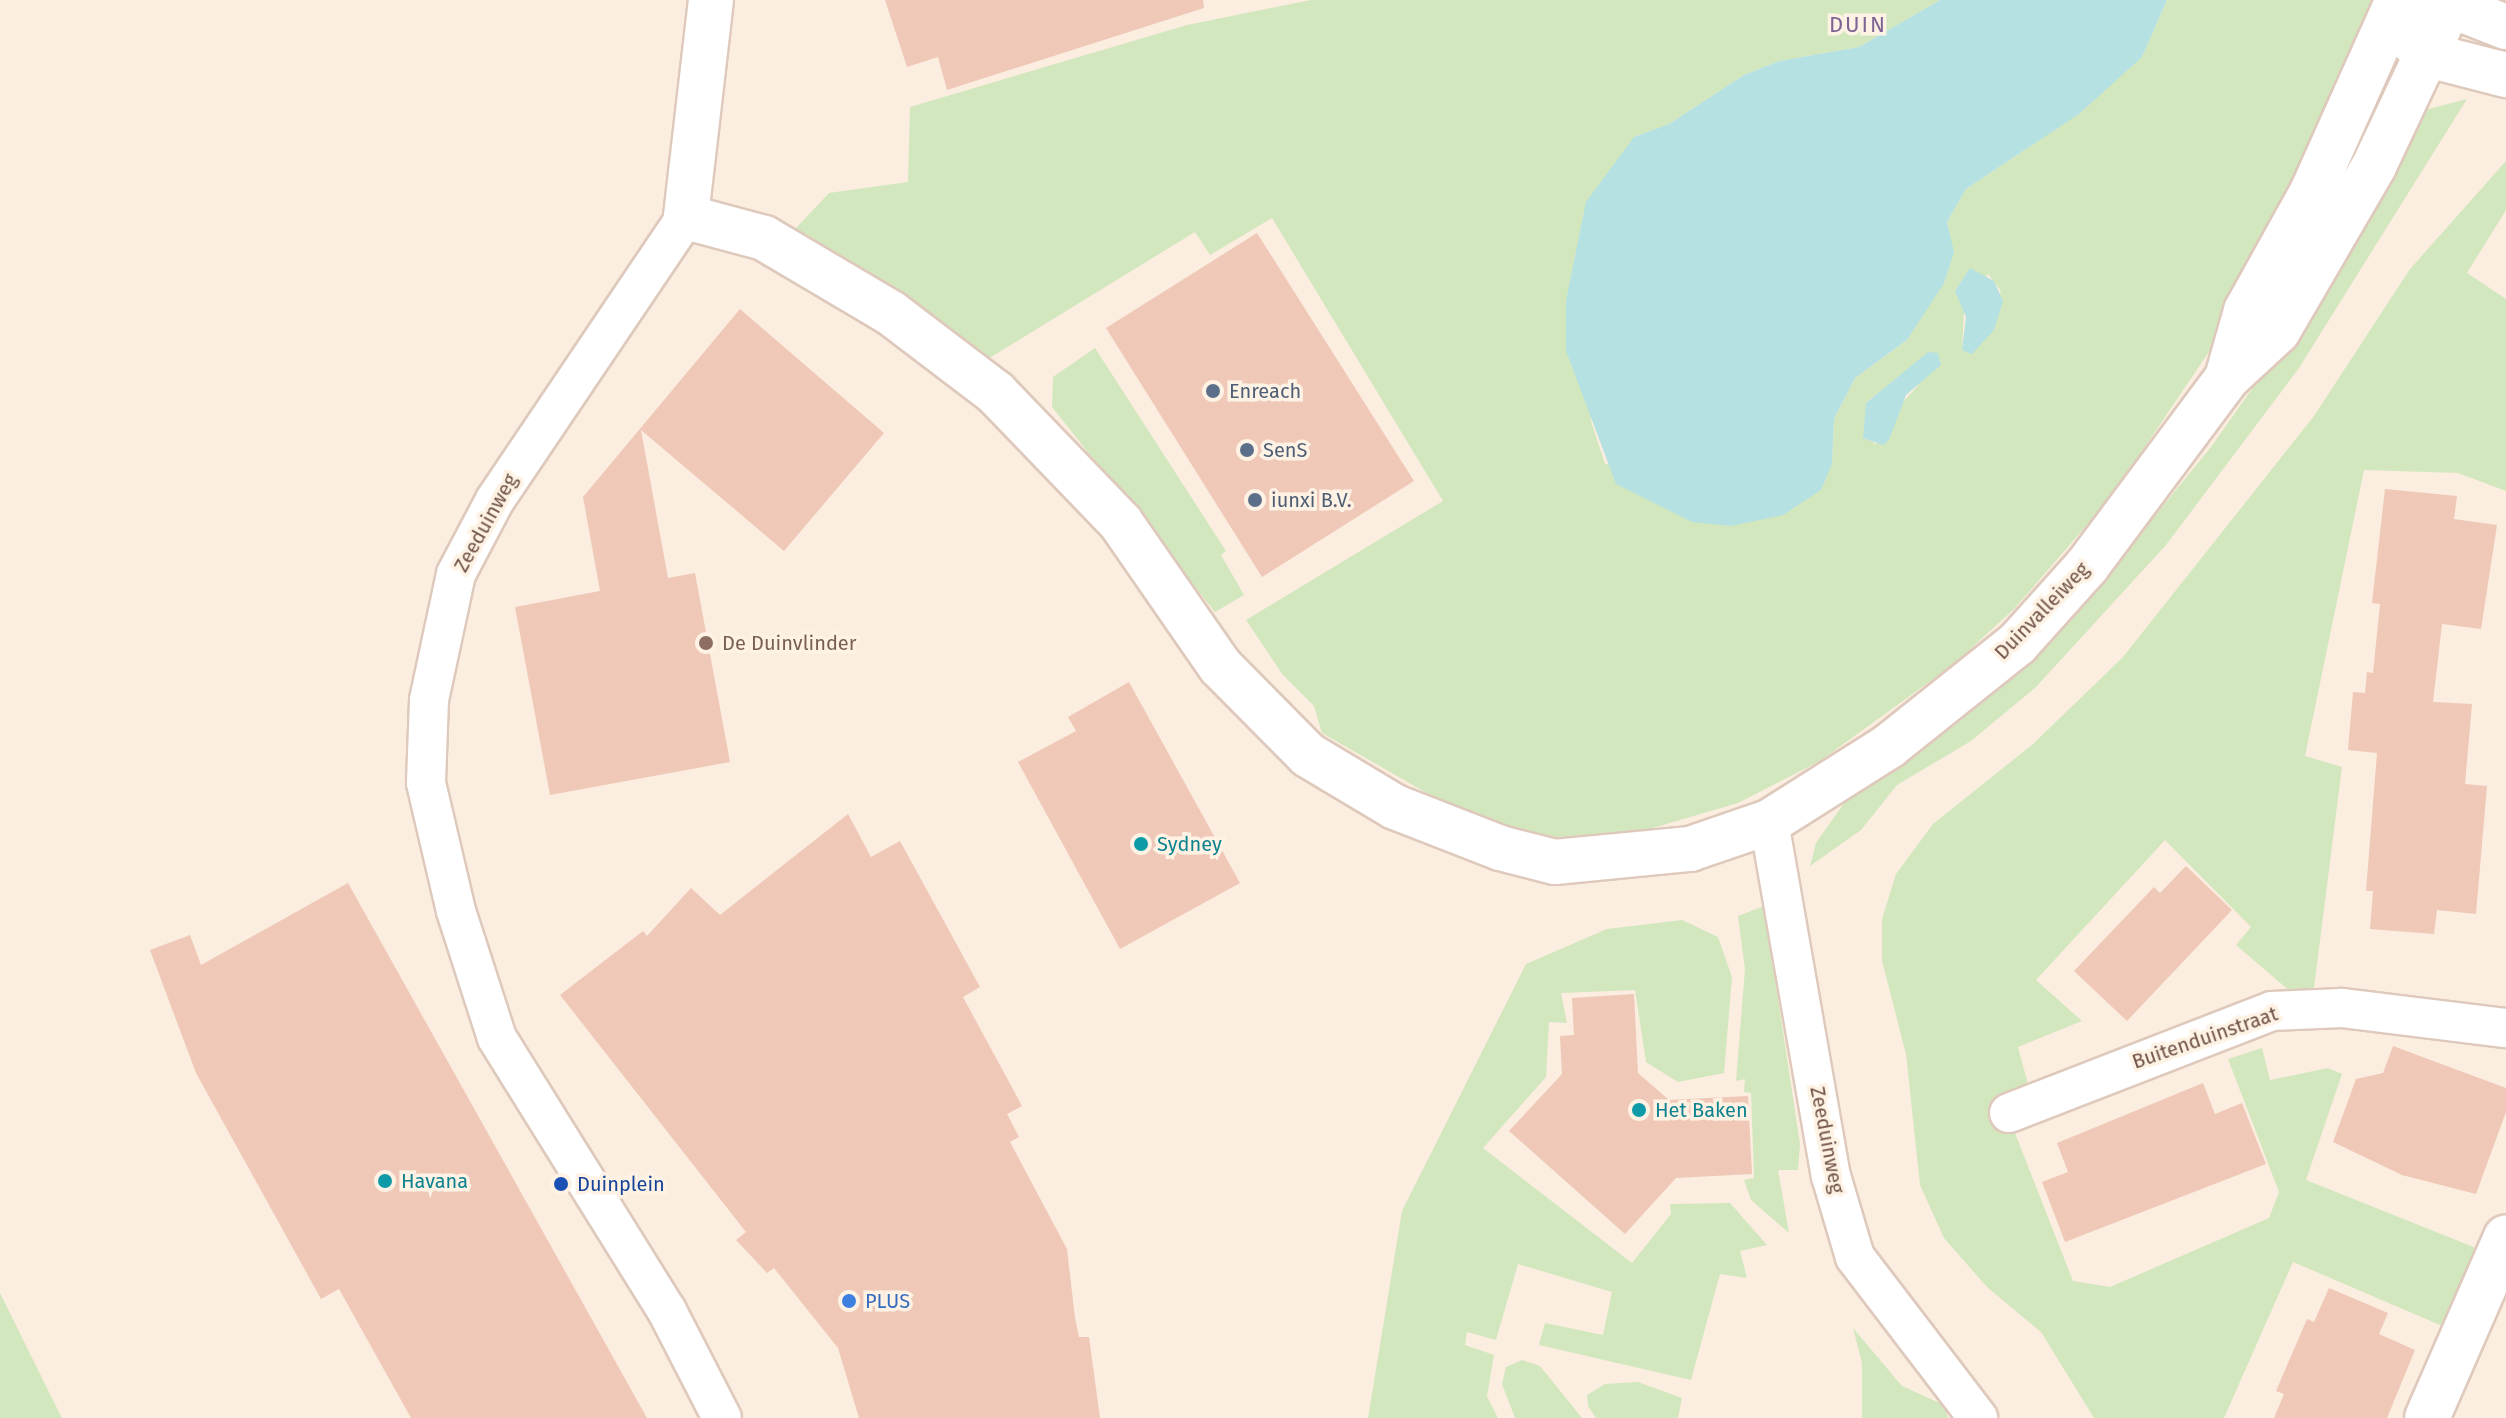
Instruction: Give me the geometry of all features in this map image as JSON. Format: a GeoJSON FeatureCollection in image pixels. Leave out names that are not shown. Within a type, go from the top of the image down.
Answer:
{"type":"FeatureCollection","features":[{"type":"Feature","properties":{"kind":"street","name":"Zeeduinweg"},"geometry":{"type":"LineString","coordinates":[[711,0],[686,217],[495,500],[456,574],[429,700],[426,783],[456,911],[497,1038],[667,1311],[722,1418]]}},
{"type":"Feature","properties":{"kind":"street","name":"Duinvalleiweg"},"geometry":{"type":"LineString","coordinates":[[686,217],[764,238],[891,313],[996,393],[1121,523],[1220,666],[1308,755],[1395,807],[1500,848],[1555,862],[1690,849],[1769,822],[1889,746],[2017,644],[2087,566],[2227,378],[2278,331],[2428,55],[2451,2]]}},
{"type":"Feature","properties":{"kind":"street"},"geometry":{"type":"LineString","coordinates":[[2506,27],[2451,2],[2394,11],[2428,55],[2506,75]]}},
{"type":"Feature","properties":{"kind":"street","name":"Duinvalleiweg"},"geometry":{"type":"LineString","coordinates":[[2227,378],[2246,311],[2312,192],[2394,11]]}},
{"type":"Feature","properties":{"kind":"street","name":"Zeeduinweg"},"geometry":{"type":"LineString","coordinates":[[1769,822],[1831,1176],[1855,1257],[1978,1418]]}},
{"type":"Feature","properties":{"kind":"street","name":"Buitenduinstraat"},"geometry":{"type":"LineString","coordinates":[[2009,1113],[2272,1011],[2342,1008],[2506,1028]]}},
{"type":"Feature","properties":{"kind":"street"},"geometry":{"type":"LineString","coordinates":[[2427,1418],[2506,1237]]}},
{"type":"Feature","properties":{"kind":"green space"},"geometry":{"type":"Polygon","coordinates":[[[1311,0],[1940,0],[1859,47],[1779,61],[1744,75],[1669,124],[1634,137],[1591,421],[1605,464],[1832,464],[1834,419],[1855,378],[1907,340],[1953,252],[1947,222],[1966,189],[2035,143],[2142,57],[2167,0],[2387,0],[2245,298],[2112,496],[2014,609],[1954,664],[1820,761],[1738,803],[1612,840],[1566,845],[1529,839],[1451,807],[1322,733],[1314,706],[1283,675],[1246,620],[1443,501],[1272,218],[1210,255],[1195,232],[986,360],[888,284],[795,229],[829,193],[908,182],[910,107],[1187,25],[1311,0]],[[1988,274],[1964,312],[1962,350],[2001,291],[1988,274]],[[1928,353],[1866,403],[1874,444],[1889,440],[1901,404],[1924,379],[1928,353]]]}},
{"type":"Feature","properties":{"kind":"green space"},"geometry":{"type":"Polygon","coordinates":[[[2467,99],[2299,368],[2166,545],[2036,687],[1971,741],[1897,785],[1861,830],[1810,866],[1816,843],[1849,796],[1984,702],[2073,616],[2211,447],[2285,342],[2421,111],[2467,99]]]}},
{"type":"Feature","properties":{"kind":"green space"},"geometry":{"type":"Polygon","coordinates":[[[2506,161],[2506,210],[2467,273],[2506,299],[2506,491],[2458,473],[2364,470],[2305,756],[2342,767],[2314,988],[2291,992],[2236,945],[2251,927],[2165,840],[2036,980],[2082,1021],[2018,1047],[2029,1088],[2002,1100],[2073,1281],[2110,1287],[2269,1218],[2279,1192],[2228,1059],[2262,1048],[2270,1080],[2328,1068],[2342,1074],[2306,1180],[2481,1250],[2447,1328],[2293,1262],[2224,1418],[2094,1418],[2041,1332],[1987,1287],[1944,1238],[1920,1185],[1906,1054],[1882,961],[1882,919],[1896,874],[1933,824],[2033,744],[2123,657],[2314,416],[2410,269],[2506,161]]]}},
{"type":"Feature","properties":{"kind":"green space"},"geometry":{"type":"Polygon","coordinates":[[[1095,348],[1226,551],[1221,555],[1244,595],[1215,612],[1052,407],[1053,377],[1095,348]]]}},
{"type":"Feature","properties":{"kind":"green space"},"geometry":{"type":"Polygon","coordinates":[[[1764,906],[1800,1144],[1798,1170],[1778,1170],[1789,1233],[1751,1200],[1744,1180],[1754,1178],[1751,1093],[1744,1092],[1745,1079],[1736,1081],[1745,969],[1738,916],[1764,906]]]}},
{"type":"Feature","properties":{"kind":"green space"},"geometry":{"type":"Polygon","coordinates":[[[1682,920],[1718,937],[1732,977],[1724,1073],[1678,1082],[1646,1062],[1635,990],[1561,993],[1567,1023],[1549,1022],[1546,1077],[1483,1148],[1632,1263],[1671,1214],[1670,1204],[1730,1203],[1767,1245],[1740,1251],[1747,1278],[1720,1274],[1691,1380],[1539,1345],[1545,1323],[1603,1335],[1612,1292],[1518,1264],[1496,1340],[1467,1332],[1465,1345],[1494,1355],[1487,1396],[1498,1418],[1368,1418],[1402,1211],[1526,964],[1607,929],[1682,920]]]}},
{"type":"Feature","properties":{"kind":"green space"},"geometry":{"type":"Polygon","coordinates":[[[0,1293],[47,1388],[62,1418],[0,1418],[0,1293]]]}},
{"type":"Feature","properties":{"kind":"green space"},"geometry":{"type":"Polygon","coordinates":[[[1853,1328],[1902,1386],[1944,1405],[1948,1418],[1862,1418],[1862,1363],[1853,1328]]]}},
{"type":"Feature","properties":{"kind":"green space"},"geometry":{"type":"Polygon","coordinates":[[[1522,1360],[1540,1366],[1582,1418],[1515,1418],[1502,1384],[1506,1367],[1522,1360]]]}},
{"type":"Feature","properties":{"kind":"green space"},"geometry":{"type":"Polygon","coordinates":[[[1638,1382],[1682,1398],[1678,1418],[1596,1418],[1588,1406],[1587,1395],[1605,1384],[1638,1382]]]}},
{"type":"Feature","properties":{"kind":"water"},"geometry":{"type":"Polygon","coordinates":[[[1940,0],[2167,0],[2142,57],[2079,114],[1966,189],[1947,222],[1954,252],[1944,283],[1907,340],[1855,378],[1834,419],[1832,464],[1821,490],[1783,515],[1731,526],[1692,522],[1616,484],[1566,351],[1566,301],[1586,202],[1634,137],[1669,124],[1744,75],[1779,61],[1859,47],[1940,0]]]}},
{"type":"Feature","properties":{"kind":"water"},"geometry":{"type":"Polygon","coordinates":[[[1970,268],[1994,281],[2003,301],[1994,330],[1972,354],[1962,350],[1966,317],[1955,291],[1970,268]]]}},
{"type":"Feature","properties":{"kind":"water"},"geometry":{"type":"Polygon","coordinates":[[[1928,352],[1938,353],[1941,365],[1906,395],[1889,440],[1883,445],[1863,438],[1866,403],[1928,352]]]}},
{"type":"Feature","properties":{"kind":"building"},"geometry":{"type":"Polygon","coordinates":[[[885,0],[1203,0],[1204,8],[947,90],[938,57],[907,67],[885,0]]]}},
{"type":"Feature","properties":{"kind":"building"},"geometry":{"type":"Polygon","coordinates":[[[1257,233],[1414,481],[1262,577],[1106,328],[1257,233]]]}},
{"type":"Feature","properties":{"kind":"building"},"geometry":{"type":"Polygon","coordinates":[[[740,309],[884,433],[784,551],[641,430],[668,578],[695,573],[730,762],[550,795],[515,607],[600,591],[583,497],[740,309]]]}},
{"type":"Feature","properties":{"kind":"building"},"geometry":{"type":"Polygon","coordinates":[[[2385,489],[2457,496],[2454,519],[2497,525],[2481,629],[2442,624],[2433,702],[2472,704],[2465,784],[2487,786],[2476,914],[2437,910],[2434,934],[2370,929],[2373,891],[2366,891],[2377,753],[2348,750],[2353,692],[2365,693],[2367,672],[2373,673],[2380,604],[2372,603],[2385,489]]]}},
{"type":"Feature","properties":{"kind":"building","name":"Sydney"},"geometry":{"type":"Polygon","coordinates":[[[1129,682],[1240,883],[1120,949],[1018,762],[1076,731],[1068,717],[1129,682]]]}},
{"type":"Feature","properties":{"kind":"building"},"geometry":{"type":"Polygon","coordinates":[[[848,814],[871,857],[900,841],[980,987],[963,997],[1022,1106],[1007,1114],[1019,1137],[1010,1142],[1067,1249],[1075,1318],[1079,1337],[1089,1337],[1100,1418],[859,1418],[838,1348],[774,1268],[767,1273],[736,1240],[746,1232],[560,995],[643,931],[647,936],[691,888],[720,915],[848,814]]]}},
{"type":"Feature","properties":{"kind":"building"},"geometry":{"type":"Polygon","coordinates":[[[2186,866],[2232,910],[2127,1021],[2074,971],[2154,887],[2160,893],[2186,866]]]}},
{"type":"Feature","properties":{"kind":"building","name":"Havana"},"geometry":{"type":"Polygon","coordinates":[[[348,883],[647,1418],[411,1418],[339,1289],[321,1299],[196,1073],[150,950],[190,935],[201,965],[348,883]]]}},
{"type":"Feature","properties":{"kind":"building","name":"Het Baken"},"geometry":{"type":"Polygon","coordinates":[[[1634,994],[1638,1073],[1669,1100],[1748,1096],[1752,1174],[1676,1178],[1625,1234],[1509,1131],[1562,1074],[1560,1036],[1574,1035],[1572,998],[1634,994]]]}},
{"type":"Feature","properties":{"kind":"building"},"geometry":{"type":"Polygon","coordinates":[[[2393,1046],[2506,1088],[2506,1112],[2476,1194],[2402,1175],[2333,1142],[2356,1079],[2383,1073],[2393,1046]]]}},
{"type":"Feature","properties":{"kind":"building"},"geometry":{"type":"Polygon","coordinates":[[[2203,1083],[2215,1114],[2242,1103],[2266,1164],[2065,1242],[2042,1182],[2068,1172],[2057,1143],[2203,1083]]]}},
{"type":"Feature","properties":{"kind":"building"},"geometry":{"type":"Polygon","coordinates":[[[2329,1288],[2388,1313],[2379,1334],[2415,1350],[2387,1418],[2274,1418],[2284,1394],[2276,1391],[2307,1319],[2314,1322],[2329,1288]]]}},
{"type":"Feature","properties":{"kind":"place","name":"Enreach"},"geometry":{"type":"Point","coordinates":[1213,391]}},
{"type":"Feature","properties":{"kind":"place","name":"SenS"},"geometry":{"type":"Point","coordinates":[1247,450]}},
{"type":"Feature","properties":{"kind":"place","name":"iunxi B.V."},"geometry":{"type":"Point","coordinates":[1255,500]}},
{"type":"Feature","properties":{"kind":"place","name":"De Duinvlinder"},"geometry":{"type":"Point","coordinates":[706,643]}},
{"type":"Feature","properties":{"kind":"place","name":"Sydney"},"geometry":{"type":"Point","coordinates":[1141,844]}},
{"type":"Feature","properties":{"kind":"place","name":"Het Baken"},"geometry":{"type":"Point","coordinates":[1639,1110]}},
{"type":"Feature","properties":{"kind":"place","name":"Havana"},"geometry":{"type":"Point","coordinates":[385,1181]}},
{"type":"Feature","properties":{"kind":"place","name":"Duinplein"},"geometry":{"type":"Point","coordinates":[561,1184]}},
{"type":"Feature","properties":{"kind":"place","name":"PLUS"},"geometry":{"type":"Point","coordinates":[849,1301]}},
{"type":"Feature","properties":{"kind":"district","name":"DUIN"},"geometry":{"type":"Point","coordinates":[1858,25]}}]}
